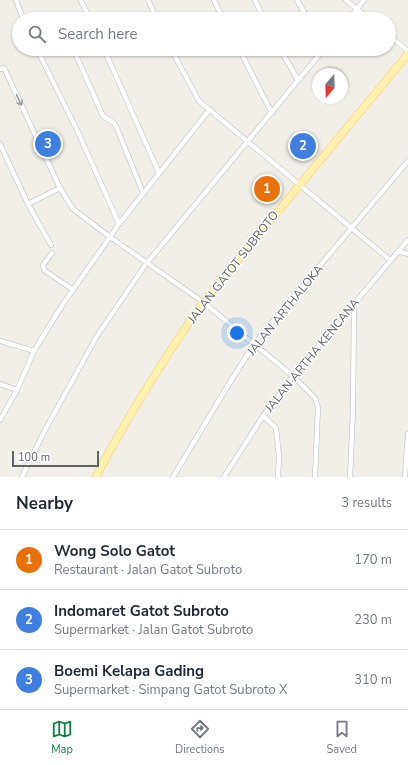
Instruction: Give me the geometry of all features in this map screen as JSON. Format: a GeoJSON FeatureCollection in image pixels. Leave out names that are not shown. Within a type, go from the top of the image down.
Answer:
{"type":"FeatureCollection","features":[{"type":"Feature","properties":{"kind":"main road","name":"JALAN GATOT SUBROTO"},"geometry":{"type":"LineString","coordinates":[[96,477],[131,411],[203,302],[408,53]]}},
{"type":"Feature","properties":{"kind":"street"},"geometry":{"type":"LineString","coordinates":[[16,0],[20,12]]}},
{"type":"Feature","properties":{"kind":"street"},"geometry":{"type":"LineString","coordinates":[[148,0],[154,12]]}},
{"type":"Feature","properties":{"kind":"street"},"geometry":{"type":"LineString","coordinates":[[214,0],[220,12]]}},
{"type":"Feature","properties":{"kind":"street"},"geometry":{"type":"LineString","coordinates":[[255,0],[261,12]]}},
{"type":"Feature","properties":{"kind":"street"},"geometry":{"type":"LineString","coordinates":[[297,0],[304,12]]}},
{"type":"Feature","properties":{"kind":"street"},"geometry":{"type":"LineString","coordinates":[[346,0],[361,12]]}},
{"type":"Feature","properties":{"kind":"street"},"geometry":{"type":"LineString","coordinates":[[355,12],[364,0]]}},
{"type":"Feature","properties":{"kind":"street"},"geometry":{"type":"LineString","coordinates":[[81,1],[86,12]]}},
{"type":"Feature","properties":{"kind":"street"},"geometry":{"type":"LineString","coordinates":[[396,42],[408,53]]}},
{"type":"Feature","properties":{"kind":"street"},"geometry":{"type":"LineString","coordinates":[[40,56],[78,132],[119,224]]}},
{"type":"Feature","properties":{"kind":"street"},"geometry":{"type":"LineString","coordinates":[[76,56],[103,116],[116,126],[143,193]]}},
{"type":"Feature","properties":{"kind":"street"},"geometry":{"type":"LineString","coordinates":[[107,56],[159,172]]}},
{"type":"Feature","properties":{"kind":"street"},"geometry":{"type":"LineString","coordinates":[[176,56],[196,97],[390,260]]}},
{"type":"Feature","properties":{"kind":"street"},"geometry":{"type":"LineString","coordinates":[[243,56],[272,112]]}},
{"type":"Feature","properties":{"kind":"street"},"geometry":{"type":"LineString","coordinates":[[284,56],[298,80]]}},
{"type":"Feature","properties":{"kind":"street"},"geometry":{"type":"LineString","coordinates":[[22,477],[44,432],[97,336],[146,264],[318,56]]}},
{"type":"Feature","properties":{"kind":"street"},"geometry":{"type":"LineString","coordinates":[[0,69],[4,68],[60,188],[73,209],[146,264],[203,302],[293,376],[315,398],[318,407],[315,477]]}},
{"type":"Feature","properties":{"kind":"street"},"geometry":{"type":"LineString","coordinates":[[0,420],[17,390],[34,351],[73,290],[119,224],[210,109]]}},
{"type":"Feature","properties":{"kind":"street"},"geometry":{"type":"LineString","coordinates":[[0,144],[28,204],[51,245]]}},
{"type":"Feature","properties":{"kind":"street","name":"JALAN ARTHALOKA"},"geometry":{"type":"LineString","coordinates":[[173,477],[254,344],[408,161]]}},
{"type":"Feature","properties":{"kind":"street"},"geometry":{"type":"LineString","coordinates":[[28,204],[60,188]]}},
{"type":"Feature","properties":{"kind":"street","name":"JALAN ARTHA KENCANA"},"geometry":{"type":"LineString","coordinates":[[224,477],[263,416],[293,376],[408,240]]}},
{"type":"Feature","properties":{"kind":"street"},"geometry":{"type":"LineString","coordinates":[[398,251],[408,254]]}},
{"type":"Feature","properties":{"kind":"street"},"geometry":{"type":"LineString","coordinates":[[52,253],[43,265],[44,270],[73,290]]}},
{"type":"Feature","properties":{"kind":"street"},"geometry":{"type":"LineString","coordinates":[[350,477],[353,411],[354,304]]}},
{"type":"Feature","properties":{"kind":"street"},"geometry":{"type":"LineString","coordinates":[[0,341],[34,351]]}},
{"type":"Feature","properties":{"kind":"street"},"geometry":{"type":"LineString","coordinates":[[0,384],[17,390]]}},
{"type":"Feature","properties":{"kind":"street"},"geometry":{"type":"LineString","coordinates":[[263,416],[276,428],[279,456],[278,477]]}},
{"type":"Feature","properties":{"kind":"street"},"geometry":{"type":"LineString","coordinates":[[405,477],[407,467],[408,434]]}},
{"type":"Feature","properties":{"kind":"place","name":"Boemi Kelapa Gading"},"geometry":{"type":"Point","coordinates":[48,144]}},
{"type":"Feature","properties":{"kind":"place","name":"Indomaret Gatot Subroto"},"geometry":{"type":"Point","coordinates":[303,146]}},
{"type":"Feature","properties":{"kind":"place","name":"Wong Solo Gatot"},"geometry":{"type":"Point","coordinates":[267,189]}}]}
